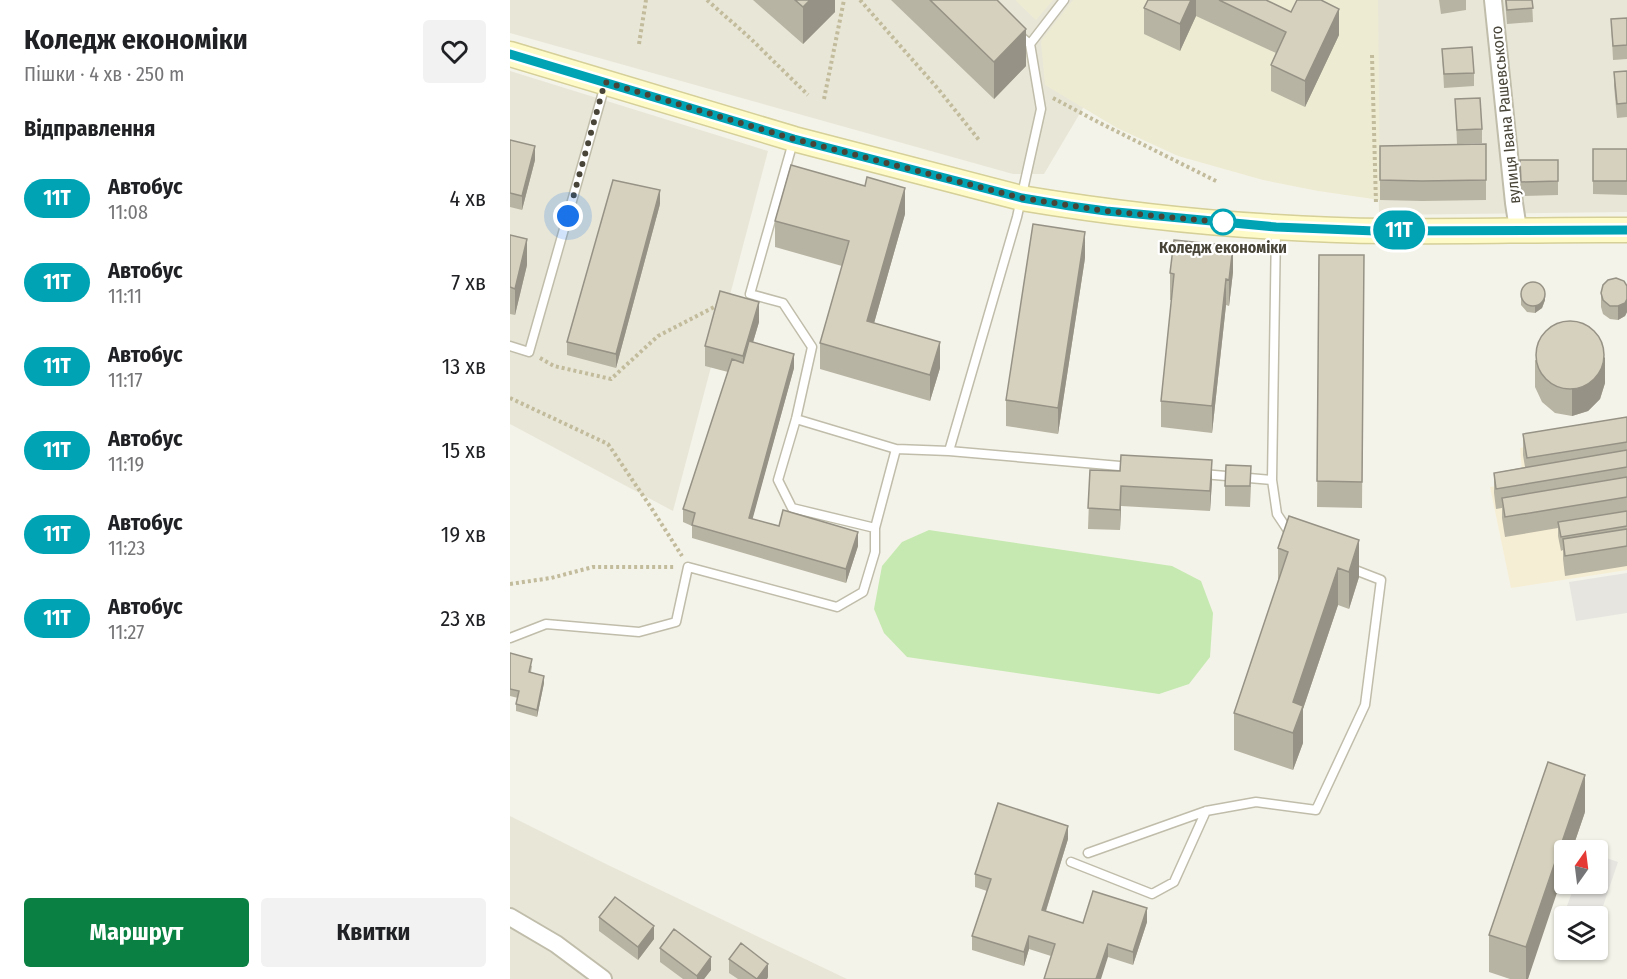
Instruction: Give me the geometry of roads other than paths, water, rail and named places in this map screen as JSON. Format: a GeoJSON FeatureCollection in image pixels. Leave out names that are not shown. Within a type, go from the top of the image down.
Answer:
{"type":"FeatureCollection","features":[{"type":"Feature","properties":{"kind":"main road"},"geometry":{"type":"LineString","coordinates":[[510,54],[794,139],[1022,198],[1106,211],[1276,227],[1375,231],[1627,230]]}},
{"type":"Feature","properties":{"kind":"street","name":"вулиця Івана Рашевського"},"geometry":{"type":"LineString","coordinates":[[1493,0],[1518,229]]}},
{"type":"Feature","properties":{"kind":"street"},"geometry":{"type":"LineString","coordinates":[[510,918],[556,944],[603,979]]}},
{"type":"Feature","properties":{"kind":"lane"},"geometry":{"type":"LineString","coordinates":[[1030,44],[1064,0]]}},
{"type":"Feature","properties":{"kind":"lane"},"geometry":{"type":"LineString","coordinates":[[949,451],[1022,198],[1041,109],[1030,44],[1013,29]]}},
{"type":"Feature","properties":{"kind":"lane"},"geometry":{"type":"LineString","coordinates":[[510,346],[529,351],[605,82]]}},
{"type":"Feature","properties":{"kind":"lane"},"geometry":{"type":"LineString","coordinates":[[794,139],[750,294],[783,303],[812,347],[796,419],[778,480],[792,508],[875,528]]}},
{"type":"Feature","properties":{"kind":"lane"},"geometry":{"type":"LineString","coordinates":[[1276,227],[1272,480],[1277,514],[1295,541]]}},
{"type":"Feature","properties":{"kind":"lane"},"geometry":{"type":"LineString","coordinates":[[796,419],[897,449],[949,451],[1145,469]]}},
{"type":"Feature","properties":{"kind":"lane"},"geometry":{"type":"LineString","coordinates":[[510,638],[546,624],[639,632],[676,622],[688,567],[837,607],[862,592],[875,552],[875,528],[897,449]]}},
{"type":"Feature","properties":{"kind":"lane"},"geometry":{"type":"LineString","coordinates":[[1191,473],[1272,480]]}},
{"type":"Feature","properties":{"kind":"lane"},"geometry":{"type":"LineString","coordinates":[[1088,853],[1206,811],[1256,802],[1316,810],[1365,705],[1381,580],[1341,565]]}},
{"type":"Feature","properties":{"kind":"lane"},"geometry":{"type":"LineString","coordinates":[[1071,862],[1152,894],[1174,882],[1206,811]]}},
{"type":"Feature","properties":{"kind":"place","name":"Коледж економіки"},"geometry":{"type":"Point","coordinates":[1223,222]}}]}
